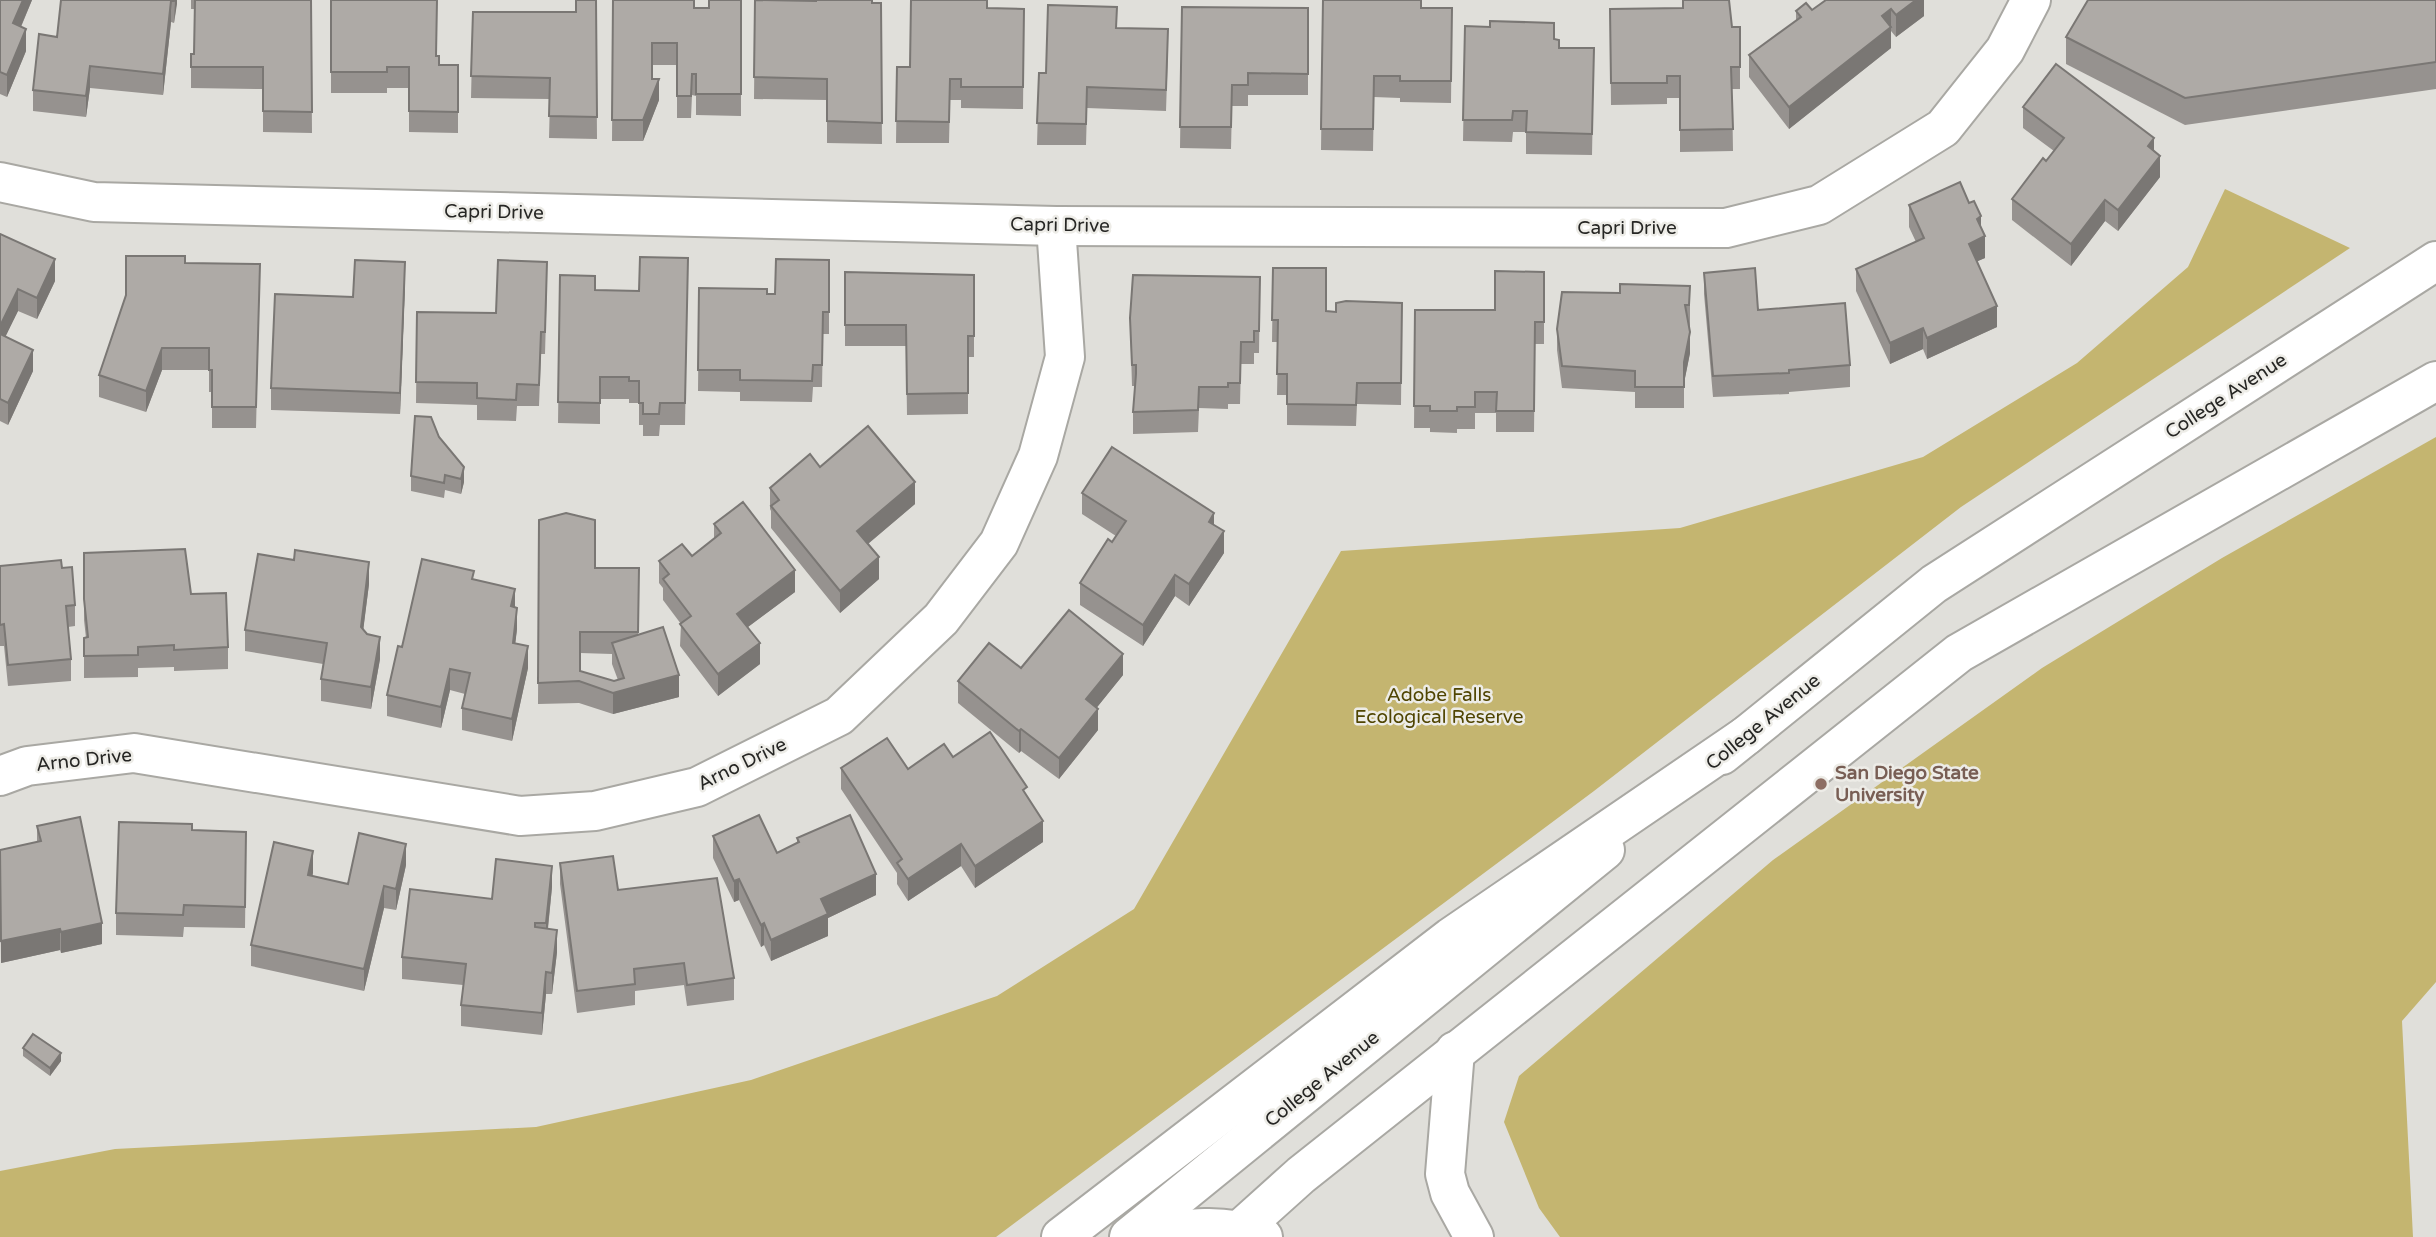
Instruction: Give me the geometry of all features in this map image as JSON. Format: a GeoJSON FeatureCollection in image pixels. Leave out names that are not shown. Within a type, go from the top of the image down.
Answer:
{"type":"FeatureCollection","features":[{"type":"Feature","properties":{"kind":"main road","name":"Capri Drive"},"geometry":{"type":"LineString","coordinates":[[0,182],[94,202],[1056,226],[1726,228],[1819,205],[1943,128],[2005,50],[2031,0]]}},
{"type":"Feature","properties":{"kind":"main road","name":"Arno Drive"},"geometry":{"type":"LineString","coordinates":[[0,776],[27,766],[134,753],[520,816],[595,811],[697,787],[839,716],[941,620],[999,543],[1038,456],[1065,357],[1056,226]]}},
{"type":"Feature","properties":{"kind":"main road","name":"College Avenue"},"geometry":{"type":"LineString","coordinates":[[1129,1237],[1934,584],[2436,261]]}},
{"type":"Feature","properties":{"kind":"main road"},"geometry":{"type":"LineString","coordinates":[[1147,1237],[1191,1227],[1245,1235],[1301,1175],[1959,653],[2436,381]]}},
{"type":"Feature","properties":{"kind":"main road"},"geometry":{"type":"LineString","coordinates":[[1061,1237],[1451,937],[1747,735]]}},
{"type":"Feature","properties":{"kind":"main road"},"geometry":{"type":"LineString","coordinates":[[1455,1051],[1445,1174],[1450,1193],[1474,1237]]}},
{"type":"Feature","properties":{"kind":"green space","name":"Adobe Falls Ecological Reserve"},"geometry":{"type":"Polygon","coordinates":[[[2225,189],[2350,248],[1961,507],[1594,791],[996,1237],[0,1237],[0,1171],[115,1149],[536,1127],[751,1080],[997,996],[1134,909],[1341,551],[1680,528],[1923,457],[2077,363],[2188,267],[2225,189]]]}},
{"type":"Feature","properties":{"kind":"green space"},"geometry":{"type":"Polygon","coordinates":[[[2436,437],[2436,982],[2402,1021],[2413,1237],[1560,1237],[1539,1208],[1504,1122],[1519,1076],[1773,860],[2042,668],[2222,558],[2436,437]]]}},
{"type":"Feature","properties":{"kind":"building"},"geometry":{"type":"Polygon","coordinates":[[[0,0],[23,0],[13,23],[26,29],[7,75],[0,72],[0,0]]]}},
{"type":"Feature","properties":{"kind":"building"},"geometry":{"type":"Polygon","coordinates":[[[61,0],[175,0],[171,1],[163,74],[90,66],[86,96],[33,90],[39,34],[57,37],[61,0]]]}},
{"type":"Feature","properties":{"kind":"building"},"geometry":{"type":"Polygon","coordinates":[[[195,0],[311,0],[312,112],[263,111],[263,67],[191,67],[191,54],[194,54],[195,0]]]}},
{"type":"Feature","properties":{"kind":"building"},"geometry":{"type":"Polygon","coordinates":[[[331,0],[437,0],[436,56],[439,56],[439,65],[458,65],[458,112],[409,111],[409,67],[387,67],[387,72],[331,72],[331,0]]]}},
{"type":"Feature","properties":{"kind":"building"},"geometry":{"type":"Polygon","coordinates":[[[576,0],[596,0],[597,117],[549,116],[550,78],[471,76],[473,12],[576,12],[576,0]]]}},
{"type":"Feature","properties":{"kind":"building"},"geometry":{"type":"Polygon","coordinates":[[[613,0],[694,0],[694,8],[709,8],[709,0],[741,0],[741,94],[696,94],[696,74],[692,74],[691,96],[677,96],[677,43],[652,43],[652,79],[659,79],[643,120],[612,120],[613,0]]]}},
{"type":"Feature","properties":{"kind":"building"},"geometry":{"type":"Polygon","coordinates":[[[755,0],[872,0],[872,3],[881,3],[882,123],[827,121],[827,79],[754,77],[755,0]]]}},
{"type":"Feature","properties":{"kind":"building"},"geometry":{"type":"Polygon","coordinates":[[[911,0],[987,0],[987,8],[1024,9],[1023,87],[961,87],[961,79],[950,79],[949,122],[896,121],[897,67],[910,67],[911,0]]]}},
{"type":"Feature","properties":{"kind":"building"},"geometry":{"type":"Polygon","coordinates":[[[1323,0],[1421,0],[1421,8],[1452,8],[1451,81],[1400,81],[1400,76],[1374,76],[1373,129],[1321,129],[1323,0]]]}},
{"type":"Feature","properties":{"kind":"building"},"geometry":{"type":"Polygon","coordinates":[[[1683,0],[1729,0],[1732,27],[1740,27],[1740,67],[1731,67],[1733,129],[1680,130],[1680,76],[1667,76],[1667,83],[1611,83],[1610,9],[1683,8],[1683,0]]]}},
{"type":"Feature","properties":{"kind":"building"},"geometry":{"type":"Polygon","coordinates":[[[1826,0],[1916,0],[1896,15],[1891,9],[1882,16],[1891,27],[1789,107],[1749,55],[1801,17],[1796,11],[1806,3],[1812,10],[1826,0]]]}},
{"type":"Feature","properties":{"kind":"building"},"geometry":{"type":"Polygon","coordinates":[[[2088,0],[2436,0],[2436,62],[2185,98],[2066,37],[2088,0]]]}},
{"type":"Feature","properties":{"kind":"building"},"geometry":{"type":"Polygon","coordinates":[[[1048,5],[1117,7],[1116,28],[1168,29],[1166,90],[1087,87],[1086,124],[1037,123],[1039,73],[1046,73],[1048,5]]]}},
{"type":"Feature","properties":{"kind":"building"},"geometry":{"type":"Polygon","coordinates":[[[1182,7],[1308,8],[1308,74],[1248,73],[1248,85],[1232,85],[1231,127],[1180,127],[1182,7]]]}},
{"type":"Feature","properties":{"kind":"building"},"geometry":{"type":"Polygon","coordinates":[[[1490,21],[1554,23],[1554,39],[1559,40],[1559,48],[1594,48],[1592,134],[1526,132],[1527,111],[1513,111],[1512,120],[1463,120],[1465,26],[1490,27],[1490,21]]]}},
{"type":"Feature","properties":{"kind":"building"},"geometry":{"type":"Polygon","coordinates":[[[2056,64],[2154,138],[2148,146],[2160,156],[2118,210],[2105,200],[2071,244],[2012,199],[2043,158],[2046,161],[2064,138],[2023,107],[2056,64]]]}},
{"type":"Feature","properties":{"kind":"building"},"geometry":{"type":"Polygon","coordinates":[[[1960,182],[1969,203],[1974,201],[1981,216],[1977,219],[1985,236],[1969,244],[1997,306],[1927,338],[1923,328],[1890,343],[1856,269],[1924,238],[1909,205],[1960,182]]]}},
{"type":"Feature","properties":{"kind":"building"},"geometry":{"type":"Polygon","coordinates":[[[0,234],[55,259],[37,298],[18,289],[0,326],[0,234]]]}},
{"type":"Feature","properties":{"kind":"building"},"geometry":{"type":"Polygon","coordinates":[[[126,256],[185,256],[185,263],[260,264],[256,407],[212,407],[209,348],[162,348],[146,391],[99,375],[126,295],[126,256]]]}},
{"type":"Feature","properties":{"kind":"building"},"geometry":{"type":"Polygon","coordinates":[[[640,257],[688,258],[685,403],[660,403],[659,414],[643,414],[643,403],[639,403],[639,381],[629,381],[629,377],[600,377],[600,403],[558,402],[560,275],[595,276],[595,290],[639,291],[640,257]]]}},
{"type":"Feature","properties":{"kind":"building"},"geometry":{"type":"Polygon","coordinates":[[[776,259],[829,260],[829,312],[823,312],[822,365],[813,365],[812,381],[740,380],[740,370],[698,370],[699,288],[767,289],[767,294],[775,294],[776,259]]]}},
{"type":"Feature","properties":{"kind":"building"},"geometry":{"type":"Polygon","coordinates":[[[355,260],[405,262],[400,393],[271,388],[275,294],[353,297],[355,260]]]}},
{"type":"Feature","properties":{"kind":"building"},"geometry":{"type":"Polygon","coordinates":[[[498,260],[547,262],[545,332],[541,332],[539,385],[517,384],[516,400],[477,398],[477,383],[416,382],[417,312],[496,313],[498,260]]]}},
{"type":"Feature","properties":{"kind":"building"},"geometry":{"type":"Polygon","coordinates":[[[1273,268],[1326,268],[1326,311],[1336,312],[1336,303],[1346,301],[1402,303],[1401,383],[1357,383],[1356,405],[1287,404],[1287,374],[1277,374],[1278,320],[1272,320],[1273,268]]]}},
{"type":"Feature","properties":{"kind":"building"},"geometry":{"type":"Polygon","coordinates":[[[1755,268],[1758,310],[1845,303],[1850,365],[1789,370],[1789,373],[1713,376],[1704,273],[1755,268]]]}},
{"type":"Feature","properties":{"kind":"building"},"geometry":{"type":"Polygon","coordinates":[[[1495,271],[1544,272],[1544,322],[1535,322],[1534,411],[1496,411],[1497,392],[1475,392],[1475,407],[1457,407],[1457,411],[1430,411],[1430,406],[1414,406],[1415,310],[1495,310],[1495,271]]]}},
{"type":"Feature","properties":{"kind":"building"},"geometry":{"type":"Polygon","coordinates":[[[845,272],[974,275],[974,336],[968,336],[968,393],[907,394],[906,325],[845,325],[845,272]]]}},
{"type":"Feature","properties":{"kind":"building"},"geometry":{"type":"Polygon","coordinates":[[[1133,275],[1260,277],[1259,331],[1254,331],[1254,342],[1241,342],[1240,383],[1228,383],[1228,387],[1199,387],[1198,410],[1133,412],[1136,365],[1132,365],[1130,318],[1133,275]]]}},
{"type":"Feature","properties":{"kind":"building"},"geometry":{"type":"Polygon","coordinates":[[[1620,284],[1690,286],[1689,305],[1685,305],[1690,332],[1684,362],[1684,387],[1635,387],[1635,371],[1562,366],[1557,329],[1562,292],[1620,293],[1620,284]]]}},
{"type":"Feature","properties":{"kind":"building"},"geometry":{"type":"Polygon","coordinates":[[[0,334],[33,350],[8,403],[0,399],[0,334]]]}},
{"type":"Feature","properties":{"kind":"building"},"geometry":{"type":"Polygon","coordinates":[[[415,416],[431,417],[439,437],[464,467],[461,479],[445,475],[444,483],[411,476],[415,416]]]}},
{"type":"Feature","properties":{"kind":"building"},"geometry":{"type":"Polygon","coordinates":[[[868,426],[915,482],[857,531],[879,557],[840,591],[771,506],[779,500],[770,488],[810,454],[820,467],[868,426]]]}},
{"type":"Feature","properties":{"kind":"building"},"geometry":{"type":"Polygon","coordinates":[[[1112,447],[1214,513],[1209,522],[1224,531],[1189,584],[1175,575],[1143,625],[1080,583],[1108,539],[1112,542],[1126,521],[1082,493],[1112,447]]]}},
{"type":"Feature","properties":{"kind":"building"},"geometry":{"type":"Polygon","coordinates":[[[743,502],[795,570],[737,614],[760,643],[718,674],[680,624],[691,616],[663,579],[669,574],[659,561],[682,544],[692,556],[721,533],[714,524],[743,502]]]}},
{"type":"Feature","properties":{"kind":"building"},"geometry":{"type":"Polygon","coordinates":[[[566,513],[595,520],[595,568],[639,568],[638,632],[580,632],[580,671],[614,681],[624,678],[612,643],[663,627],[679,675],[613,693],[579,681],[538,683],[539,520],[566,513]]]}},
{"type":"Feature","properties":{"kind":"building"},"geometry":{"type":"Polygon","coordinates":[[[185,549],[191,594],[226,593],[228,647],[174,650],[174,645],[138,647],[138,655],[84,656],[84,638],[88,637],[84,599],[84,553],[185,549]]]}},
{"type":"Feature","properties":{"kind":"building"},"geometry":{"type":"Polygon","coordinates":[[[295,550],[369,562],[361,627],[367,634],[380,637],[371,687],[321,679],[327,643],[245,630],[258,554],[294,560],[295,550]]]}},
{"type":"Feature","properties":{"kind":"building"},"geometry":{"type":"Polygon","coordinates":[[[422,559],[474,571],[472,579],[515,589],[511,606],[517,608],[513,643],[528,646],[512,719],[462,708],[470,673],[450,669],[441,707],[387,695],[398,646],[402,647],[422,559]]]}},
{"type":"Feature","properties":{"kind":"building"},"geometry":{"type":"Polygon","coordinates":[[[61,560],[62,568],[72,567],[75,605],[66,606],[71,659],[8,665],[4,624],[0,625],[0,566],[61,560]]]}},
{"type":"Feature","properties":{"kind":"building"},"geometry":{"type":"Polygon","coordinates":[[[1069,610],[1123,654],[1086,699],[1098,709],[1059,758],[1021,729],[1019,731],[958,681],[989,643],[1021,668],[1069,610]]]}},
{"type":"Feature","properties":{"kind":"building"},"geometry":{"type":"Polygon","coordinates":[[[990,732],[1027,787],[1023,790],[1043,821],[975,866],[961,844],[908,879],[897,863],[902,859],[841,768],[887,738],[908,769],[944,744],[953,757],[990,732]]]}},
{"type":"Feature","properties":{"kind":"building"},"geometry":{"type":"Polygon","coordinates":[[[759,815],[777,853],[799,842],[797,838],[850,815],[876,874],[821,899],[828,914],[771,940],[739,879],[734,881],[713,836],[759,815]]]}},
{"type":"Feature","properties":{"kind":"building"},"geometry":{"type":"Polygon","coordinates":[[[80,817],[102,923],[1,941],[0,850],[41,841],[37,826],[80,817]]]}},
{"type":"Feature","properties":{"kind":"building"},"geometry":{"type":"Polygon","coordinates":[[[119,822],[192,824],[192,830],[246,832],[245,907],[184,905],[183,915],[116,913],[119,822]]]}},
{"type":"Feature","properties":{"kind":"building"},"geometry":{"type":"Polygon","coordinates":[[[359,833],[406,844],[396,889],[384,886],[364,969],[251,945],[274,842],[313,851],[308,875],[348,884],[359,833]]]}},
{"type":"Feature","properties":{"kind":"building"},"geometry":{"type":"Polygon","coordinates":[[[613,856],[618,890],[717,878],[734,978],[687,985],[684,963],[634,969],[635,984],[577,991],[560,863],[613,856]]]}},
{"type":"Feature","properties":{"kind":"building"},"geometry":{"type":"Polygon","coordinates":[[[496,859],[552,866],[546,923],[535,923],[535,927],[557,930],[552,973],[546,972],[542,1013],[461,1005],[466,964],[402,957],[410,889],[492,899],[496,859]]]}},
{"type":"Feature","properties":{"kind":"building"},"geometry":{"type":"Polygon","coordinates":[[[33,1034],[61,1053],[50,1068],[23,1048],[33,1034]]]}},
{"type":"Feature","properties":{"kind":"place","name":"San Diego State University"},"geometry":{"type":"Point","coordinates":[1821,784]}}]}
